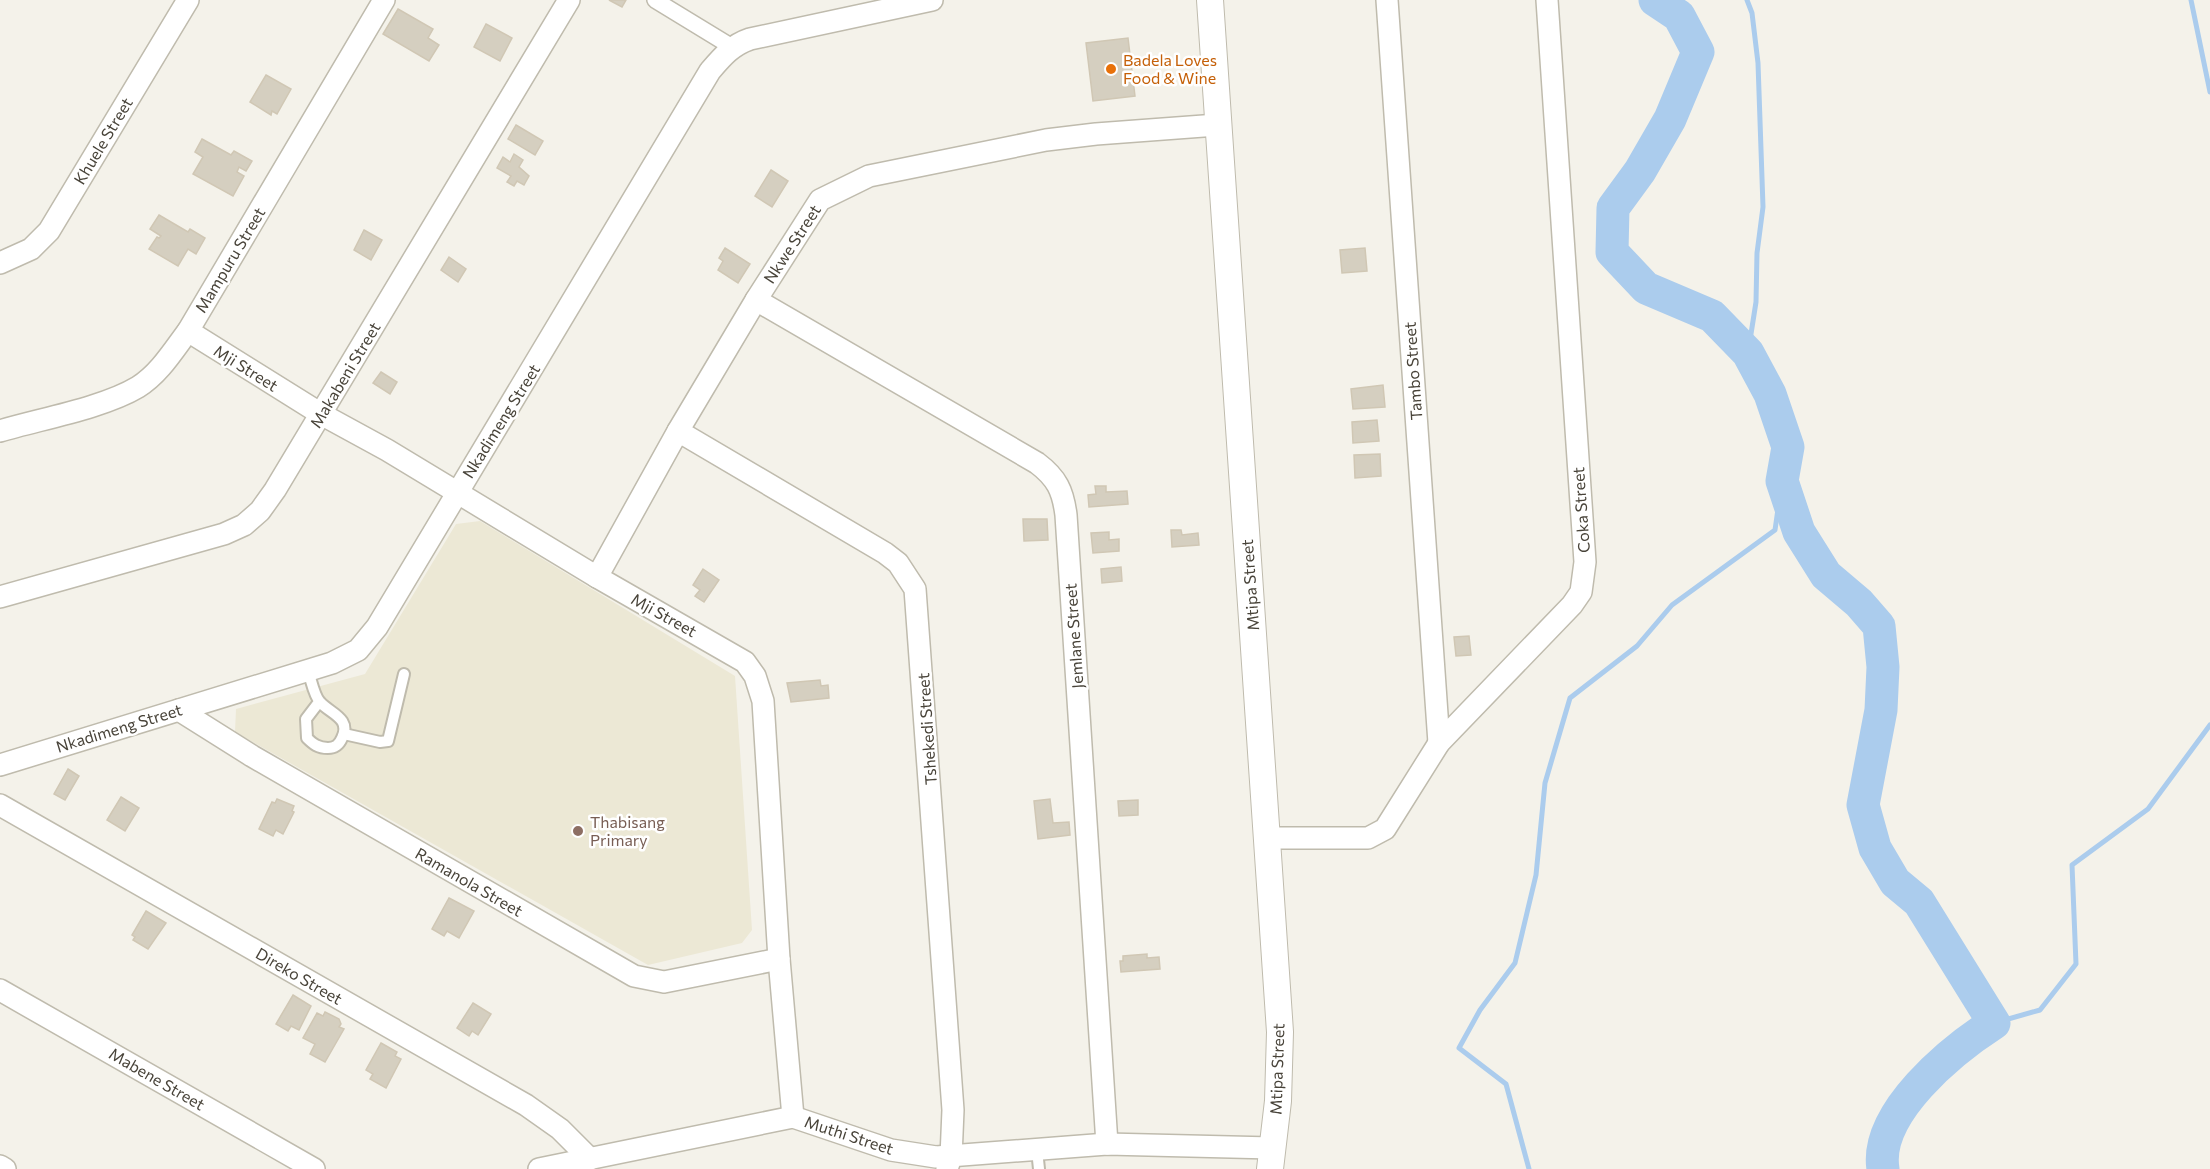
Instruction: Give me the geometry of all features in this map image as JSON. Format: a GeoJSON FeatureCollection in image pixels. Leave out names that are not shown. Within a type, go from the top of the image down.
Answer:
{"type":"FeatureCollection","features":[{"type":"Feature","properties":{"kind":"street","name":"Khuele Street"},"geometry":{"type":"LineString","coordinates":[[0,263],[31,249],[49,231],[188,0]]}},
{"type":"Feature","properties":{"kind":"street","name":"Mampuru Street"},"geometry":{"type":"LineString","coordinates":[[0,431],[86,406],[138,387],[160,368],[188,332],[384,0]]}},
{"type":"Feature","properties":{"kind":"street","name":"Makabeni Street"},"geometry":{"type":"LineString","coordinates":[[0,597],[191,544],[244,525],[260,511],[321,414],[569,0]]}},
{"type":"Feature","properties":{"kind":"street"},"geometry":{"type":"LineString","coordinates":[[655,0],[732,47]]}},
{"type":"Feature","properties":{"kind":"street","name":"Nkadimeng Street"},"geometry":{"type":"LineString","coordinates":[[0,765],[308,671],[345,658],[366,642],[710,71],[732,47],[750,39],[932,0]]}},
{"type":"Feature","properties":{"kind":"street","name":"Mtipa Street"},"geometry":{"type":"LineString","coordinates":[[1210,0],[1280,1032],[1278,1101],[1271,1158]]}},
{"type":"Feature","properties":{"kind":"street","name":"Tambo Street"},"geometry":{"type":"LineString","coordinates":[[1387,0],[1439,743]]}},
{"type":"Feature","properties":{"kind":"street","name":"Coka Street"},"geometry":{"type":"LineString","coordinates":[[1268,838],[1356,838],[1377,834],[1398,812],[1439,743],[1572,605],[1581,592],[1584,579],[1547,0]]}},
{"type":"Feature","properties":{"kind":"street","name":"Nkwe Street"},"geometry":{"type":"LineString","coordinates":[[597,578],[678,431],[756,300],[820,200],[869,176],[1046,140],[1217,125]]}},
{"type":"Feature","properties":{"kind":"street","name":"Jemlane Street"},"geometry":{"type":"LineString","coordinates":[[756,300],[1037,463],[1051,473],[1062,490],[1066,515],[1107,1144]]}},
{"type":"Feature","properties":{"kind":"street","name":"Mji Street"},"geometry":{"type":"LineString","coordinates":[[188,332],[597,578],[745,662],[755,676],[763,701],[779,959],[793,1117]]}},
{"type":"Feature","properties":{"kind":"street","name":"Tshekedi Street"},"geometry":{"type":"LineString","coordinates":[[678,431],[885,553],[898,563],[915,589],[953,1110],[949,1163]]}},
{"type":"Feature","properties":{"kind":"street","name":"Ramanola Street"},"geometry":{"type":"LineString","coordinates":[[178,710],[252,756],[634,976],[664,982],[779,959]]}},
{"type":"Feature","properties":{"kind":"street","name":"Direko Street"},"geometry":{"type":"LineString","coordinates":[[0,805],[526,1105],[560,1129],[590,1159]]}},
{"type":"Feature","properties":{"kind":"street","name":"Mabene Street"},"geometry":{"type":"LineString","coordinates":[[0,990],[314,1169]]}},
{"type":"Feature","properties":{"kind":"street","name":"Muthi Street"},"geometry":{"type":"LineString","coordinates":[[539,1169],[793,1117],[901,1152],[949,1163],[1038,1159],[1107,1144],[1271,1158]]}},
{"type":"Feature","properties":{"kind":"street"},"geometry":{"type":"LineString","coordinates":[[0,1166],[5,1169]]}},
{"type":"Feature","properties":{"kind":"lane"},"geometry":{"type":"LineString","coordinates":[[308,671],[319,702],[336,713],[344,734],[340,743],[333,748],[322,748],[307,738],[306,720],[319,702]]}},
{"type":"Feature","properties":{"kind":"lane"},"geometry":{"type":"LineString","coordinates":[[344,734],[380,742],[387,741],[404,674]]}},
{"type":"Feature","properties":{"kind":"shaded area","name":"Thabisang Primary"},"geometry":{"type":"Polygon","coordinates":[[[480,521],[735,676],[752,930],[742,943],[648,965],[235,732],[236,709],[365,674],[456,524],[480,521]]]}},
{"type":"Feature","properties":{"kind":"building"},"geometry":{"type":"Polygon","coordinates":[[[609,0],[626,0],[622,7],[609,0]]]}},
{"type":"Feature","properties":{"kind":"building"},"geometry":{"type":"Polygon","coordinates":[[[398,9],[433,29],[428,38],[439,45],[429,61],[383,34],[398,9]]]}},
{"type":"Feature","properties":{"kind":"building"},"geometry":{"type":"Polygon","coordinates":[[[486,24],[512,38],[500,61],[474,47],[486,24]]]}},
{"type":"Feature","properties":{"kind":"building","name":"Badela Loves Food & Wine"},"geometry":{"type":"Polygon","coordinates":[[[1128,38],[1135,96],[1093,101],[1086,43],[1128,38]]]}},
{"type":"Feature","properties":{"kind":"building"},"geometry":{"type":"Polygon","coordinates":[[[266,75],[291,89],[277,114],[272,111],[271,115],[250,102],[266,75]]]}},
{"type":"Feature","properties":{"kind":"building"},"geometry":{"type":"Polygon","coordinates":[[[516,125],[543,141],[535,155],[508,139],[516,125]]]}},
{"type":"Feature","properties":{"kind":"building"},"geometry":{"type":"Polygon","coordinates":[[[202,139],[231,155],[234,151],[252,161],[246,171],[239,167],[237,172],[244,176],[233,196],[193,174],[203,157],[195,152],[202,139]]]}},
{"type":"Feature","properties":{"kind":"building"},"geometry":{"type":"Polygon","coordinates":[[[514,154],[523,160],[519,167],[529,176],[524,185],[517,181],[514,186],[507,182],[511,176],[497,168],[503,157],[510,162],[514,154]]]}},
{"type":"Feature","properties":{"kind":"building"},"geometry":{"type":"Polygon","coordinates":[[[771,170],[788,181],[772,207],[755,196],[771,170]]]}},
{"type":"Feature","properties":{"kind":"building"},"geometry":{"type":"Polygon","coordinates":[[[159,215],[188,232],[190,229],[205,238],[196,254],[188,249],[178,266],[149,249],[157,237],[161,236],[150,229],[159,215]]]}},
{"type":"Feature","properties":{"kind":"building"},"geometry":{"type":"Polygon","coordinates":[[[364,230],[382,240],[371,260],[354,250],[364,230]]]}},
{"type":"Feature","properties":{"kind":"building"},"geometry":{"type":"Polygon","coordinates":[[[725,248],[750,264],[738,283],[718,270],[723,261],[719,258],[725,248]]]}},
{"type":"Feature","properties":{"kind":"building"},"geometry":{"type":"Polygon","coordinates":[[[1365,248],[1367,271],[1342,273],[1340,250],[1365,248]]]}},
{"type":"Feature","properties":{"kind":"building"},"geometry":{"type":"Polygon","coordinates":[[[449,257],[466,269],[458,282],[441,270],[449,257]]]}},
{"type":"Feature","properties":{"kind":"building"},"geometry":{"type":"Polygon","coordinates":[[[381,372],[397,382],[390,394],[373,383],[381,372]]]}},
{"type":"Feature","properties":{"kind":"building"},"geometry":{"type":"Polygon","coordinates":[[[1383,385],[1385,407],[1353,409],[1351,389],[1383,385]]]}},
{"type":"Feature","properties":{"kind":"building"},"geometry":{"type":"Polygon","coordinates":[[[1377,420],[1379,441],[1353,443],[1352,422],[1377,420]]]}},
{"type":"Feature","properties":{"kind":"building"},"geometry":{"type":"Polygon","coordinates":[[[1380,454],[1381,476],[1355,478],[1354,455],[1380,454]]]}},
{"type":"Feature","properties":{"kind":"building"},"geometry":{"type":"Polygon","coordinates":[[[1095,486],[1106,486],[1106,492],[1127,491],[1128,504],[1089,507],[1088,495],[1096,494],[1095,486]]]}},
{"type":"Feature","properties":{"kind":"building"},"geometry":{"type":"Polygon","coordinates":[[[1023,519],[1047,519],[1048,540],[1024,541],[1023,519]]]}},
{"type":"Feature","properties":{"kind":"building"},"geometry":{"type":"Polygon","coordinates":[[[1171,530],[1181,530],[1182,535],[1198,533],[1199,545],[1172,547],[1171,530]]]}},
{"type":"Feature","properties":{"kind":"building"},"geometry":{"type":"Polygon","coordinates":[[[1109,532],[1109,540],[1119,539],[1119,551],[1093,553],[1091,533],[1109,532]]]}},
{"type":"Feature","properties":{"kind":"building"},"geometry":{"type":"Polygon","coordinates":[[[1121,567],[1122,581],[1102,583],[1101,569],[1121,567]]]}},
{"type":"Feature","properties":{"kind":"building"},"geometry":{"type":"Polygon","coordinates":[[[703,569],[719,580],[704,602],[695,596],[700,590],[693,585],[703,569]]]}},
{"type":"Feature","properties":{"kind":"building"},"geometry":{"type":"Polygon","coordinates":[[[1469,636],[1471,655],[1456,656],[1454,637],[1469,636]]]}},
{"type":"Feature","properties":{"kind":"building"},"geometry":{"type":"Polygon","coordinates":[[[820,680],[821,686],[828,685],[829,698],[791,702],[787,683],[820,680]]]}},
{"type":"Feature","properties":{"kind":"building"},"geometry":{"type":"Polygon","coordinates":[[[68,769],[79,776],[65,800],[54,794],[68,769]]]}},
{"type":"Feature","properties":{"kind":"building"},"geometry":{"type":"Polygon","coordinates":[[[121,797],[139,808],[125,831],[107,820],[121,797]]]}},
{"type":"Feature","properties":{"kind":"building"},"geometry":{"type":"Polygon","coordinates":[[[277,799],[294,806],[292,811],[294,812],[283,834],[276,830],[273,836],[259,829],[272,802],[275,803],[277,799]]]}},
{"type":"Feature","properties":{"kind":"building"},"geometry":{"type":"Polygon","coordinates":[[[1050,799],[1053,823],[1069,822],[1070,835],[1038,839],[1034,801],[1050,799]]]}},
{"type":"Feature","properties":{"kind":"building"},"geometry":{"type":"Polygon","coordinates":[[[1138,800],[1138,815],[1119,816],[1118,801],[1138,800]]]}},
{"type":"Feature","properties":{"kind":"building"},"geometry":{"type":"Polygon","coordinates":[[[449,898],[474,911],[459,938],[447,931],[444,936],[432,929],[449,898]]]}},
{"type":"Feature","properties":{"kind":"building"},"geometry":{"type":"Polygon","coordinates":[[[146,911],[166,923],[148,949],[133,940],[135,937],[132,935],[146,911]]]}},
{"type":"Feature","properties":{"kind":"building"},"geometry":{"type":"Polygon","coordinates":[[[1147,954],[1147,958],[1159,957],[1160,969],[1121,972],[1120,961],[1123,961],[1123,956],[1147,954]]]}},
{"type":"Feature","properties":{"kind":"building"},"geometry":{"type":"Polygon","coordinates":[[[293,995],[311,1006],[299,1030],[291,1026],[288,1031],[276,1024],[293,995]]]}},
{"type":"Feature","properties":{"kind":"building"},"geometry":{"type":"Polygon","coordinates":[[[473,1003],[491,1014],[478,1035],[472,1031],[469,1036],[457,1028],[473,1003]]]}},
{"type":"Feature","properties":{"kind":"building"},"geometry":{"type":"Polygon","coordinates":[[[325,1012],[339,1019],[341,1024],[339,1027],[344,1029],[325,1062],[310,1054],[315,1044],[303,1038],[317,1013],[323,1016],[325,1012]]]}},
{"type":"Feature","properties":{"kind":"building"},"geometry":{"type":"Polygon","coordinates":[[[381,1043],[397,1052],[395,1056],[401,1059],[386,1088],[370,1079],[373,1074],[366,1070],[381,1043]]]}},
{"type":"Feature","properties":{"kind":"waterway"},"geometry":{"type":"LineString","coordinates":[[1655,0],[1679,16],[1698,52],[1670,119],[1640,171],[1613,208],[1612,252],[1646,288],[1712,316],[1748,353],[1770,394],[1788,447],[1782,481],[1799,532],[1826,575],[1859,603],[1879,626],[1883,667],[1881,710],[1863,805],[1875,848],[1895,882],[1919,902],[1994,1023],[1938,1066],[1903,1105],[1891,1126],[1883,1148],[1883,1169]]}},
{"type":"Feature","properties":{"kind":"waterway"},"geometry":{"type":"LineString","coordinates":[[1747,0],[1752,13],[1758,63],[1763,207],[1757,253],[1756,302],[1748,353]]}},
{"type":"Feature","properties":{"kind":"waterway"},"geometry":{"type":"LineString","coordinates":[[2191,0],[2210,92]]}},
{"type":"Feature","properties":{"kind":"waterway"},"geometry":{"type":"LineString","coordinates":[[1529,1169],[1506,1084],[1459,1048],[1480,1010],[1515,963],[1536,875],[1545,783],[1570,698],[1637,646],[1672,605],[1775,530],[1782,481]]}},
{"type":"Feature","properties":{"kind":"waterway"},"geometry":{"type":"LineString","coordinates":[[1994,1023],[2040,1010],[2076,964],[2072,865],[2148,809],[2210,725]]}},
{"type":"Feature","properties":{"kind":"place","name":"Badela Loves Food & Wine"},"geometry":{"type":"Point","coordinates":[1111,69]}},
{"type":"Feature","properties":{"kind":"place","name":"Thabisang Primary"},"geometry":{"type":"Point","coordinates":[578,831]}}]}
